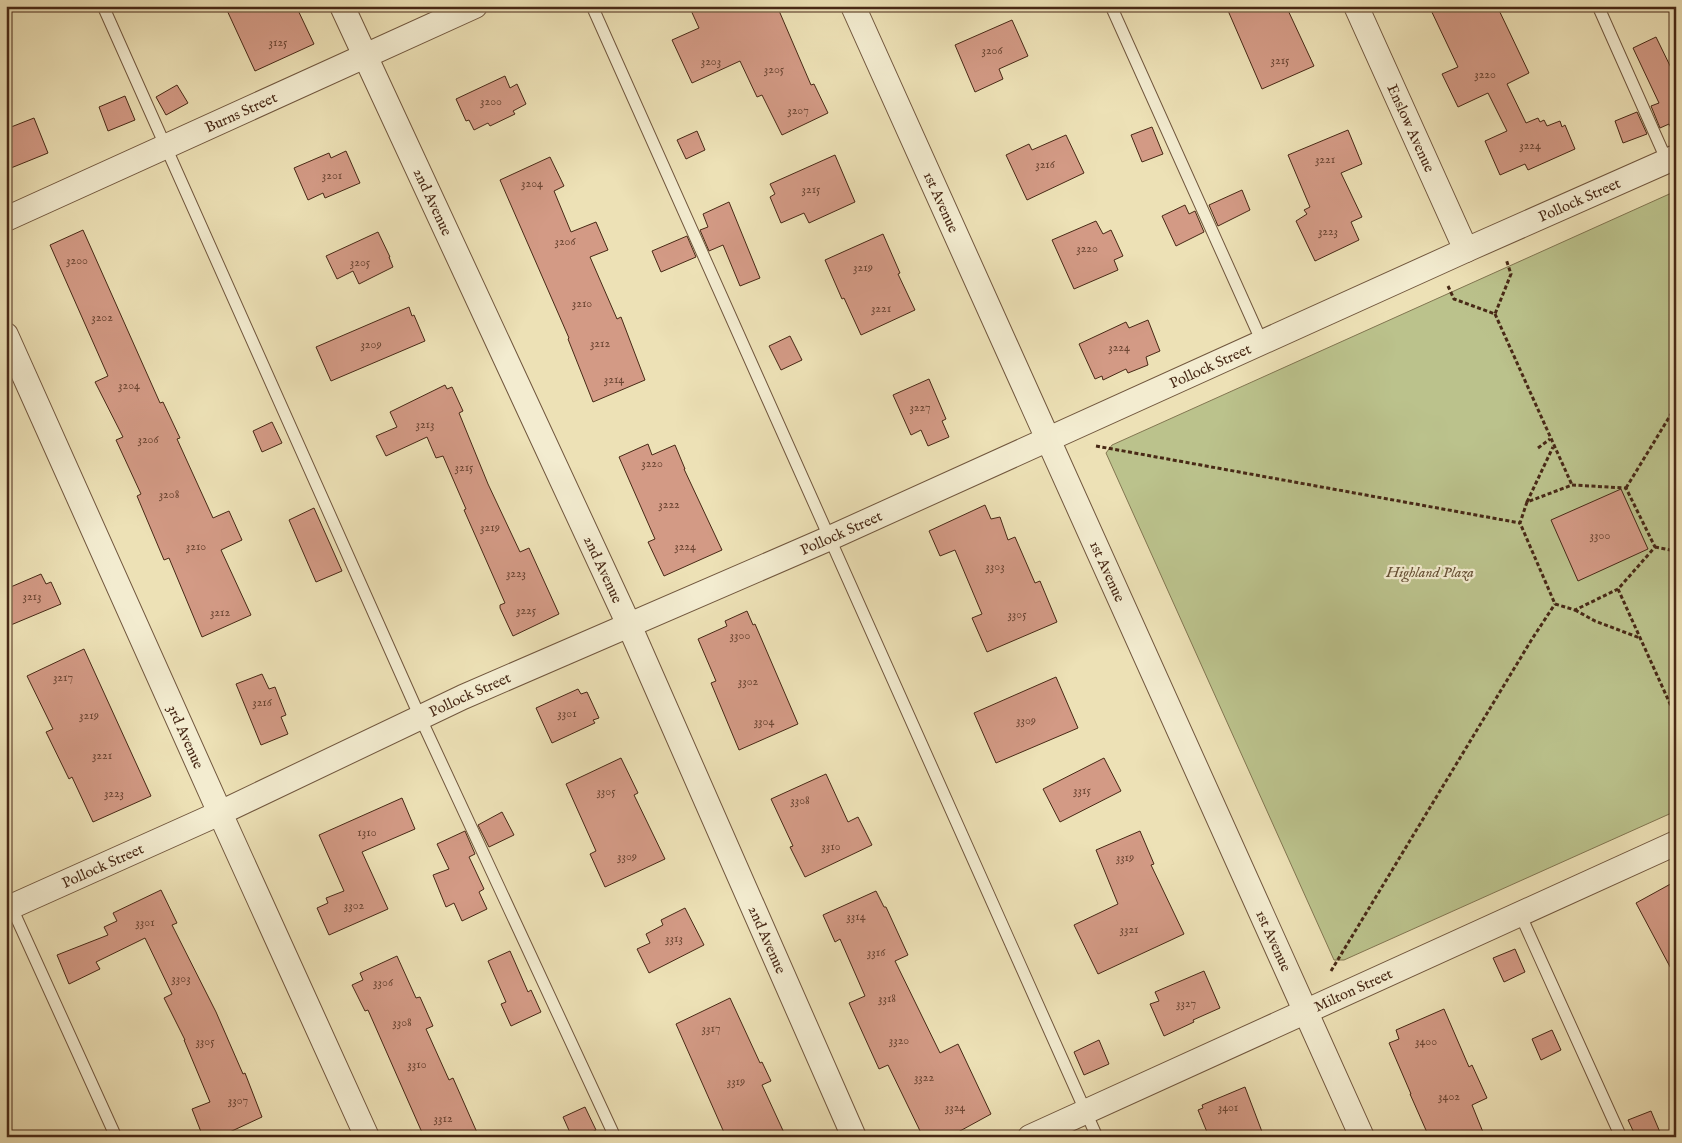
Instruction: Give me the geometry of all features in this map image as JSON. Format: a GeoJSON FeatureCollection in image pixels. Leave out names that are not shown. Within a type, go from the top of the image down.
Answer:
{"type":"FeatureCollection","features":[{"type":"Feature","properties":{"kind":"street","name":"2nd Avenue"},"geometry":{"type":"LineString","coordinates":[[342,6],[629,625],[854,1137]]}},
{"type":"Feature","properties":{"kind":"street","name":"Burns Street"},"geometry":{"type":"LineString","coordinates":[[6,219],[476,6]]}},
{"type":"Feature","properties":{"kind":"street","name":"1st Avenue"},"geometry":{"type":"LineString","coordinates":[[853,6],[1362,1137]]}},
{"type":"Feature","properties":{"kind":"street","name":"Enslow Avenue"},"geometry":{"type":"LineString","coordinates":[[1356,6],[1466,250]]}},
{"type":"Feature","properties":{"kind":"street","name":"Pollock Street"},"geometry":{"type":"LineString","coordinates":[[8,904],[220,814],[472,693],[830,538],[1671,159]]}},
{"type":"Feature","properties":{"kind":"street","name":"3rd Avenue"},"geometry":{"type":"LineString","coordinates":[[6,335],[367,1137]]}},
{"type":"Feature","properties":{"kind":"street","name":"Milton Street"},"geometry":{"type":"LineString","coordinates":[[1030,1137],[1676,843]]}},
{"type":"Feature","properties":{"kind":"lane"},"geometry":{"type":"LineString","coordinates":[[103,6],[420,717],[616,1137]]}},
{"type":"Feature","properties":{"kind":"lane"},"geometry":{"type":"LineString","coordinates":[[592,6],[1097,1137]]}},
{"type":"Feature","properties":{"kind":"lane"},"geometry":{"type":"LineString","coordinates":[[1111,6],[1262,342]]}},
{"type":"Feature","properties":{"kind":"lane"},"geometry":{"type":"LineString","coordinates":[[1598,6],[1671,159]]}},
{"type":"Feature","properties":{"kind":"lane"},"geometry":{"type":"LineString","coordinates":[[8,904],[116,1137]]}},
{"type":"Feature","properties":{"kind":"lane"},"geometry":{"type":"LineString","coordinates":[[1520,914],[1621,1137]]}},
{"type":"Feature","properties":{"kind":"path"},"geometry":{"type":"LineString","coordinates":[[1508,264],[1511,274],[1495,314],[1572,485]]}},
{"type":"Feature","properties":{"kind":"path"},"geometry":{"type":"LineString","coordinates":[[1450,290],[1454,299],[1495,314]]}},
{"type":"Feature","properties":{"kind":"path"},"geometry":{"type":"LineString","coordinates":[[1626,488],[1676,406]]}},
{"type":"Feature","properties":{"kind":"path"},"geometry":{"type":"LineString","coordinates":[[1538,448],[1550,439]]}},
{"type":"Feature","properties":{"kind":"path"},"geometry":{"type":"LineString","coordinates":[[1091,444],[1100,448],[1520,523]]}},
{"type":"Feature","properties":{"kind":"path"},"geometry":{"type":"LineString","coordinates":[[1554,446],[1527,502],[1520,523],[1556,604],[1575,610],[1595,621],[1640,638]]}},
{"type":"Feature","properties":{"kind":"path"},"geometry":{"type":"LineString","coordinates":[[1527,502],[1572,485],[1626,488]]}},
{"type":"Feature","properties":{"kind":"path"},"geometry":{"type":"LineString","coordinates":[[1626,488],[1655,547]]}},
{"type":"Feature","properties":{"kind":"path"},"geometry":{"type":"LineString","coordinates":[[1655,547],[1676,551]]}},
{"type":"Feature","properties":{"kind":"path"},"geometry":{"type":"LineString","coordinates":[[1575,610],[1618,589],[1655,547]]}},
{"type":"Feature","properties":{"kind":"path"},"geometry":{"type":"LineString","coordinates":[[1618,589],[1676,717]]}},
{"type":"Feature","properties":{"kind":"path"},"geometry":{"type":"LineString","coordinates":[[1328,979],[1532,640],[1556,604]]}},
{"type":"Feature","properties":{"kind":"green space","name":"Highland Plaza"},"geometry":{"type":"Polygon","coordinates":[[[1676,191],[1676,811],[1344,960],[1334,960],[1106,453],[1112,445],[1676,191]]]}},
{"type":"Feature","properties":{"kind":"building"},"geometry":{"type":"Polygon","coordinates":[[[225,6],[296,6],[314,44],[255,71],[225,6]]]}},
{"type":"Feature","properties":{"kind":"building"},"geometry":{"type":"Polygon","coordinates":[[[689,6],[777,6],[811,85],[814,84],[828,113],[782,135],[762,95],[757,97],[740,61],[692,83],[672,40],[699,28],[689,6]]]}},
{"type":"Feature","properties":{"kind":"building"},"geometry":{"type":"Polygon","coordinates":[[[1226,6],[1286,6],[1314,66],[1262,89],[1226,6]]]}},
{"type":"Feature","properties":{"kind":"building"},"geometry":{"type":"Polygon","coordinates":[[[1429,6],[1497,6],[1529,73],[1507,84],[1526,123],[1538,118],[1540,122],[1544,120],[1547,126],[1560,121],[1562,127],[1565,125],[1575,149],[1528,170],[1525,164],[1500,175],[1485,141],[1507,131],[1488,93],[1458,107],[1442,74],[1458,67],[1429,6]]]}},
{"type":"Feature","properties":{"kind":"building"},"geometry":{"type":"Polygon","coordinates":[[[1012,20],[1028,56],[999,69],[1003,79],[975,92],[955,45],[1012,20]]]}},
{"type":"Feature","properties":{"kind":"building"},"geometry":{"type":"Polygon","coordinates":[[[1656,37],[1676,78],[1676,138],[1669,124],[1660,128],[1651,106],[1659,103],[1633,48],[1656,37]]]}},
{"type":"Feature","properties":{"kind":"building"},"geometry":{"type":"Polygon","coordinates":[[[505,76],[510,88],[517,84],[526,104],[513,111],[515,114],[490,126],[488,123],[474,130],[469,120],[466,121],[456,99],[505,76]]]}},
{"type":"Feature","properties":{"kind":"building"},"geometry":{"type":"Polygon","coordinates":[[[177,85],[188,103],[166,115],[156,97],[177,85]]]}},
{"type":"Feature","properties":{"kind":"building"},"geometry":{"type":"Polygon","coordinates":[[[125,96],[135,120],[108,131],[99,107],[125,96]]]}},
{"type":"Feature","properties":{"kind":"building"},"geometry":{"type":"Polygon","coordinates":[[[1637,112],[1647,134],[1623,143],[1615,121],[1637,112]]]}},
{"type":"Feature","properties":{"kind":"building"},"geometry":{"type":"Polygon","coordinates":[[[34,118],[48,153],[6,170],[6,129],[34,118]]]}},
{"type":"Feature","properties":{"kind":"building"},"geometry":{"type":"Polygon","coordinates":[[[1152,127],[1163,154],[1142,162],[1131,135],[1152,127]]]}},
{"type":"Feature","properties":{"kind":"building"},"geometry":{"type":"Polygon","coordinates":[[[1348,130],[1362,164],[1341,173],[1362,217],[1351,222],[1359,240],[1315,261],[1296,221],[1307,214],[1304,210],[1310,207],[1288,155],[1348,130]]]}},
{"type":"Feature","properties":{"kind":"building"},"geometry":{"type":"Polygon","coordinates":[[[697,131],[705,150],[686,159],[677,140],[697,131]]]}},
{"type":"Feature","properties":{"kind":"building"},"geometry":{"type":"Polygon","coordinates":[[[1066,135],[1084,173],[1027,200],[1006,155],[1029,144],[1032,150],[1066,135]]]}},
{"type":"Feature","properties":{"kind":"building"},"geometry":{"type":"Polygon","coordinates":[[[346,151],[360,183],[325,198],[323,193],[308,200],[294,168],[329,153],[331,158],[346,151]]]}},
{"type":"Feature","properties":{"kind":"building"},"geometry":{"type":"Polygon","coordinates":[[[835,155],[855,202],[809,223],[804,213],[781,223],[770,197],[775,194],[770,184],[835,155]]]}},
{"type":"Feature","properties":{"kind":"building"},"geometry":{"type":"Polygon","coordinates":[[[550,157],[564,186],[554,191],[571,232],[596,222],[608,250],[590,257],[617,319],[621,317],[645,380],[593,402],[569,338],[500,180],[550,157]]]}},
{"type":"Feature","properties":{"kind":"building"},"geometry":{"type":"Polygon","coordinates":[[[1242,190],[1250,210],[1218,226],[1209,205],[1242,190]]]}},
{"type":"Feature","properties":{"kind":"building"},"geometry":{"type":"Polygon","coordinates":[[[729,202],[760,278],[740,286],[723,245],[709,251],[700,230],[708,227],[703,214],[729,202]]]}},
{"type":"Feature","properties":{"kind":"building"},"geometry":{"type":"Polygon","coordinates":[[[1185,205],[1189,214],[1195,211],[1204,232],[1176,246],[1162,216],[1185,205]]]}},
{"type":"Feature","properties":{"kind":"building"},"geometry":{"type":"Polygon","coordinates":[[[1096,221],[1103,234],[1111,230],[1123,256],[1114,260],[1118,270],[1074,289],[1052,240],[1096,221]]]}},
{"type":"Feature","properties":{"kind":"building"},"geometry":{"type":"Polygon","coordinates":[[[83,230],[160,403],[163,402],[180,438],[177,439],[213,518],[229,511],[242,540],[221,550],[251,615],[202,637],[169,558],[164,560],[137,496],[141,494],[116,440],[123,437],[95,382],[108,376],[50,245],[83,230]]]}},
{"type":"Feature","properties":{"kind":"building"},"geometry":{"type":"Polygon","coordinates":[[[378,232],[393,267],[359,284],[353,271],[337,279],[326,256],[378,232]]]}},
{"type":"Feature","properties":{"kind":"building"},"geometry":{"type":"Polygon","coordinates":[[[883,234],[900,273],[898,274],[915,310],[861,335],[844,298],[842,299],[825,260],[883,234]]]}},
{"type":"Feature","properties":{"kind":"building"},"geometry":{"type":"Polygon","coordinates":[[[687,236],[696,257],[661,272],[652,251],[687,236]]]}},
{"type":"Feature","properties":{"kind":"building"},"geometry":{"type":"Polygon","coordinates":[[[409,307],[425,341],[331,381],[316,347],[409,307]]]}},
{"type":"Feature","properties":{"kind":"building"},"geometry":{"type":"Polygon","coordinates":[[[1148,320],[1160,351],[1146,357],[1148,365],[1128,373],[1126,369],[1103,380],[1102,376],[1095,379],[1079,344],[1126,322],[1129,328],[1148,320]]]}},
{"type":"Feature","properties":{"kind":"building"},"geometry":{"type":"Polygon","coordinates":[[[790,336],[802,360],[781,370],[769,346],[790,336]]]}},
{"type":"Feature","properties":{"kind":"building"},"geometry":{"type":"Polygon","coordinates":[[[929,379],[946,419],[942,421],[949,437],[928,446],[921,430],[911,435],[893,395],[929,379]]]}},
{"type":"Feature","properties":{"kind":"building"},"geometry":{"type":"Polygon","coordinates":[[[445,385],[447,389],[452,387],[463,411],[459,413],[488,484],[520,552],[529,548],[559,614],[513,636],[500,608],[500,605],[505,603],[464,510],[466,509],[443,456],[436,458],[427,437],[386,456],[376,436],[397,427],[390,412],[445,385]]]}},
{"type":"Feature","properties":{"kind":"building"},"geometry":{"type":"Polygon","coordinates":[[[272,422],[282,443],[262,452],[253,431],[272,422]]]}},
{"type":"Feature","properties":{"kind":"building"},"geometry":{"type":"Polygon","coordinates":[[[648,444],[652,455],[675,445],[684,469],[722,550],[664,576],[648,542],[655,539],[619,457],[648,444]]]}},
{"type":"Feature","properties":{"kind":"building"},"geometry":{"type":"Polygon","coordinates":[[[1621,489],[1648,549],[1578,581],[1551,520],[1621,489]]]}},
{"type":"Feature","properties":{"kind":"building"},"geometry":{"type":"Polygon","coordinates":[[[985,505],[991,519],[1000,517],[1008,540],[1015,537],[1035,583],[1040,581],[1057,622],[987,652],[972,618],[982,614],[955,550],[940,556],[929,531],[985,505]]]}},
{"type":"Feature","properties":{"kind":"building"},"geometry":{"type":"Polygon","coordinates":[[[314,508],[342,571],[316,582],[289,520],[314,508]]]}},
{"type":"Feature","properties":{"kind":"building"},"geometry":{"type":"Polygon","coordinates":[[[41,574],[46,584],[51,582],[61,604],[6,627],[6,589],[41,574]]]}},
{"type":"Feature","properties":{"kind":"building"},"geometry":{"type":"Polygon","coordinates":[[[747,611],[753,625],[755,624],[798,724],[739,750],[711,683],[716,681],[698,639],[727,626],[725,621],[747,611]]]}},
{"type":"Feature","properties":{"kind":"building"},"geometry":{"type":"Polygon","coordinates":[[[84,649],[151,796],[93,822],[72,777],[69,779],[46,732],[53,729],[27,676],[84,649]]]}},
{"type":"Feature","properties":{"kind":"building"},"geometry":{"type":"Polygon","coordinates":[[[262,674],[269,689],[275,687],[286,715],[281,717],[288,734],[261,745],[236,684],[262,674]]]}},
{"type":"Feature","properties":{"kind":"building"},"geometry":{"type":"Polygon","coordinates":[[[1056,677],[1078,728],[996,763],[974,713],[1056,677]]]}},
{"type":"Feature","properties":{"kind":"building"},"geometry":{"type":"Polygon","coordinates":[[[578,689],[581,694],[587,692],[599,718],[593,720],[595,723],[552,743],[536,708],[578,689]]]}},
{"type":"Feature","properties":{"kind":"building"},"geometry":{"type":"Polygon","coordinates":[[[621,758],[638,793],[634,795],[665,859],[605,887],[590,854],[596,851],[566,784],[621,758]]]}},
{"type":"Feature","properties":{"kind":"building"},"geometry":{"type":"Polygon","coordinates":[[[1104,758],[1121,791],[1060,822],[1043,789],[1104,758]]]}},
{"type":"Feature","properties":{"kind":"building"},"geometry":{"type":"Polygon","coordinates":[[[826,774],[848,822],[858,817],[872,845],[805,877],[790,847],[793,846],[771,799],[826,774]]]}},
{"type":"Feature","properties":{"kind":"building"},"geometry":{"type":"Polygon","coordinates":[[[402,798],[415,829],[362,852],[388,909],[329,935],[317,908],[328,903],[326,898],[344,891],[319,835],[402,798]]]}},
{"type":"Feature","properties":{"kind":"building"},"geometry":{"type":"Polygon","coordinates":[[[502,812],[514,835],[489,847],[478,825],[502,812]]]}},
{"type":"Feature","properties":{"kind":"building"},"geometry":{"type":"Polygon","coordinates":[[[465,831],[475,854],[469,857],[484,889],[479,892],[487,909],[462,921],[454,903],[446,907],[433,875],[449,869],[437,844],[465,831]]]}},
{"type":"Feature","properties":{"kind":"building"},"geometry":{"type":"Polygon","coordinates":[[[1140,831],[1154,864],[1151,865],[1184,934],[1098,974],[1074,925],[1118,904],[1096,850],[1140,831]]]}},
{"type":"Feature","properties":{"kind":"building"},"geometry":{"type":"Polygon","coordinates":[[[1676,881],[1676,978],[1636,903],[1676,881]]]}},
{"type":"Feature","properties":{"kind":"building"},"geometry":{"type":"Polygon","coordinates":[[[161,890],[177,923],[172,925],[216,1012],[243,1074],[245,1073],[262,1117],[219,1137],[203,1137],[192,1109],[210,1102],[185,1040],[164,998],[172,994],[145,938],[96,962],[100,969],[69,984],[57,955],[108,935],[104,927],[117,921],[113,913],[161,890]]]}},
{"type":"Feature","properties":{"kind":"building"},"geometry":{"type":"Polygon","coordinates":[[[876,891],[884,907],[886,907],[908,955],[895,961],[940,1053],[958,1044],[991,1114],[949,1137],[923,1137],[888,1065],[879,1069],[849,1003],[865,996],[840,939],[835,942],[823,915],[876,891]]]}},
{"type":"Feature","properties":{"kind":"building"},"geometry":{"type":"Polygon","coordinates":[[[685,908],[704,945],[649,973],[637,949],[650,943],[646,934],[663,925],[661,920],[685,908]]]}},
{"type":"Feature","properties":{"kind":"building"},"geometry":{"type":"Polygon","coordinates":[[[1515,949],[1525,972],[1504,982],[1493,958],[1515,949]]]}},
{"type":"Feature","properties":{"kind":"building"},"geometry":{"type":"Polygon","coordinates":[[[510,951],[528,992],[531,990],[541,1012],[511,1026],[501,1004],[506,1002],[488,961],[510,951]]]}},
{"type":"Feature","properties":{"kind":"building"},"geometry":{"type":"Polygon","coordinates":[[[397,956],[416,998],[420,997],[433,1026],[426,1029],[449,1080],[453,1078],[479,1137],[424,1137],[368,1010],[365,1011],[352,985],[363,980],[360,973],[397,956]]]}},
{"type":"Feature","properties":{"kind":"building"},"geometry":{"type":"Polygon","coordinates":[[[1204,971],[1220,1008],[1164,1036],[1150,1004],[1159,1001],[1155,992],[1204,971]]]}},
{"type":"Feature","properties":{"kind":"building"},"geometry":{"type":"Polygon","coordinates":[[[730,998],[760,1063],[762,1062],[771,1081],[762,1085],[786,1137],[726,1137],[676,1024],[730,998]]]}},
{"type":"Feature","properties":{"kind":"building"},"geometry":{"type":"Polygon","coordinates":[[[1444,1009],[1469,1067],[1472,1065],[1487,1098],[1472,1105],[1485,1137],[1429,1137],[1389,1043],[1399,1039],[1396,1030],[1444,1009]]]}},
{"type":"Feature","properties":{"kind":"building"},"geometry":{"type":"Polygon","coordinates":[[[1552,1030],[1561,1050],[1541,1060],[1532,1039],[1552,1030]]]}},
{"type":"Feature","properties":{"kind":"building"},"geometry":{"type":"Polygon","coordinates":[[[1099,1040],[1109,1064],[1084,1075],[1074,1052],[1099,1040]]]}},
{"type":"Feature","properties":{"kind":"building"},"geometry":{"type":"Polygon","coordinates":[[[1245,1087],[1264,1137],[1209,1137],[1198,1110],[1203,1108],[1202,1105],[1245,1087]]]}},
{"type":"Feature","properties":{"kind":"building"},"geometry":{"type":"Polygon","coordinates":[[[585,1107],[596,1130],[582,1137],[572,1137],[563,1117],[585,1107]]]}},
{"type":"Feature","properties":{"kind":"building"},"geometry":{"type":"Polygon","coordinates":[[[1651,1111],[1662,1137],[1636,1137],[1628,1120],[1651,1111]]]}}]}
